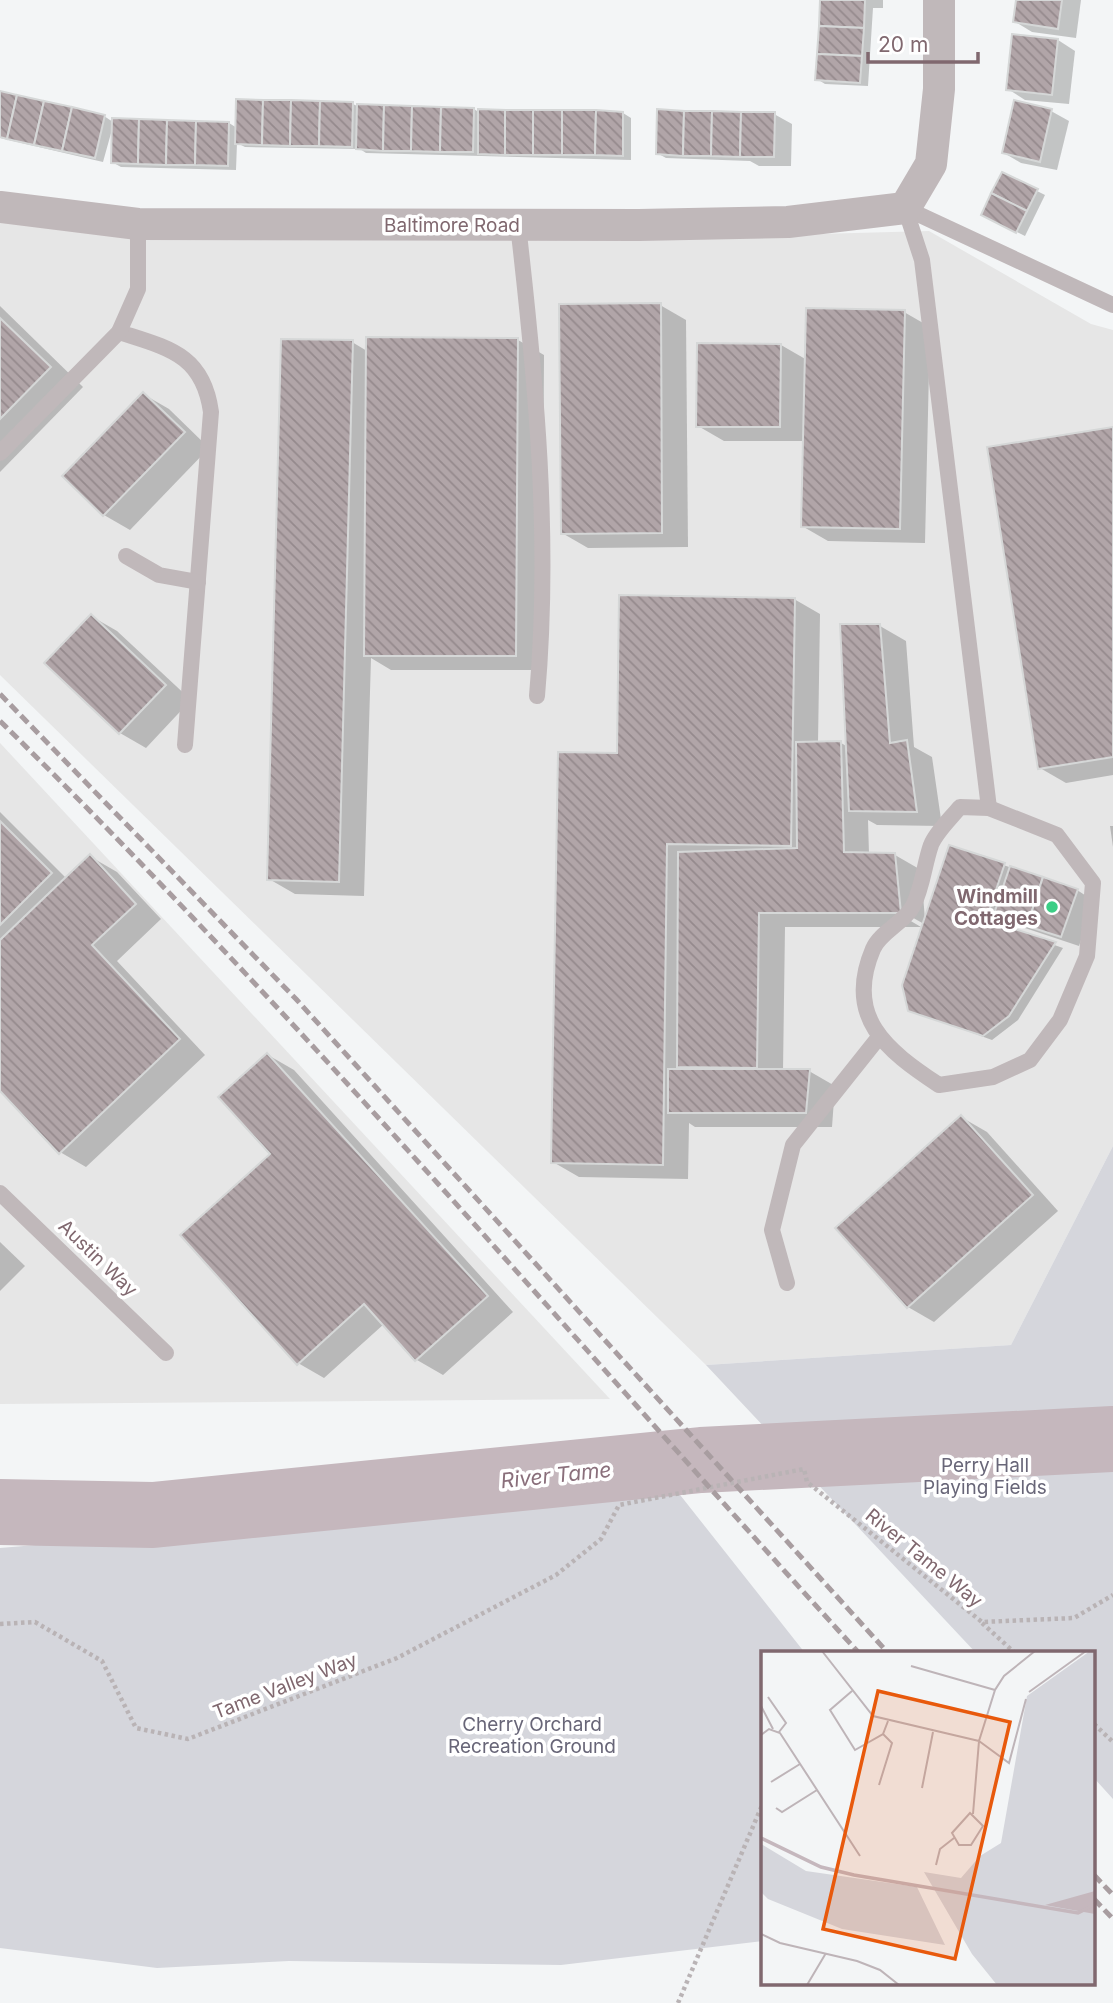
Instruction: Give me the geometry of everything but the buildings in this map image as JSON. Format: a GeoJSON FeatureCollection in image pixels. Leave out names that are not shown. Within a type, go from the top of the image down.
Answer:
{"type":"FeatureCollection","features":[{"type":"Feature","properties":{"kind":"street"},"geometry":{"type":"LineString","coordinates":[[905,208],[931,164],[939,89],[939,0]]}},
{"type":"Feature","properties":{"kind":"street","name":"Baltimore Road"},"geometry":{"type":"LineString","coordinates":[[0,207],[138,223],[518,225],[788,222],[905,208]]}},
{"type":"Feature","properties":{"kind":"lane"},"geometry":{"type":"LineString","coordinates":[[905,208],[1113,305]]}},
{"type":"Feature","properties":{"kind":"lane"},"geometry":{"type":"LineString","coordinates":[[905,208],[922,260],[989,808]]}},
{"type":"Feature","properties":{"kind":"lane"},"geometry":{"type":"LineString","coordinates":[[0,453],[119,332],[138,289],[138,223]]}},
{"type":"Feature","properties":{"kind":"lane"},"geometry":{"type":"LineString","coordinates":[[518,225],[537,387],[544,592],[537,696]]}},
{"type":"Feature","properties":{"kind":"lane"},"geometry":{"type":"LineString","coordinates":[[119,332],[167,348],[185,359],[197,370],[208,393],[211,412],[185,745]]}},
{"type":"Feature","properties":{"kind":"lane"},"geometry":{"type":"LineString","coordinates":[[126,556],[159,575],[198,582]]}},
{"type":"Feature","properties":{"kind":"lane"},"geometry":{"type":"LineString","coordinates":[[960,807],[989,808],[1057,835],[1093,883],[1087,956],[1060,1020],[1030,1060],[993,1077],[939,1085],[903,1062],[879,1037],[861,998],[874,947],[912,909],[923,880],[932,843],[960,807]]}},
{"type":"Feature","properties":{"kind":"lane"},"geometry":{"type":"LineString","coordinates":[[787,1283],[772,1230],[793,1145],[879,1037]]}},
{"type":"Feature","properties":{"kind":"lane","name":"Austin Way"},"geometry":{"type":"LineString","coordinates":[[0,1193],[166,1353]]}},
{"type":"Feature","properties":{"kind":"path","name":"River Tame Way"},"geometry":{"type":"LineString","coordinates":[[600,1539],[620,1505],[804,1469],[807,1482],[982,1622],[1074,1618],[1113,1595]]}},
{"type":"Feature","properties":{"kind":"path","name":"Tame Valley Way"},"geometry":{"type":"LineString","coordinates":[[0,1624],[34,1622],[103,1661],[136,1728],[188,1739],[397,1658],[556,1575],[600,1539]]}},
{"type":"Feature","properties":{"kind":"path"},"geometry":{"type":"LineString","coordinates":[[982,1622],[1013,1651]]}},
{"type":"Feature","properties":{"kind":"path"},"geometry":{"type":"LineString","coordinates":[[1096,1726],[1113,1742]]}},
{"type":"Feature","properties":{"kind":"path"},"geometry":{"type":"LineString","coordinates":[[678,2003],[761,1808]]}},
{"type":"Feature","properties":{"kind":"shaded area"},"geometry":{"type":"Polygon","coordinates":[[[0,221],[673,238],[929,231],[1091,324],[1113,330],[1113,1146],[1011,1345],[706,1365],[0,675],[0,221]]]}},
{"type":"Feature","properties":{"kind":"shaded area"},"geometry":{"type":"Polygon","coordinates":[[[1,744],[610,1399],[0,1404],[1,744]]]}},
{"type":"Feature","properties":{"kind":"green space","name":"Perry Hall Playing Fields"},"geometry":{"type":"Polygon","coordinates":[[[1113,1146],[1113,1799],[1096,1780],[1096,1651],[974,1651],[706,1365],[1011,1345],[1113,1146]]]}},
{"type":"Feature","properties":{"kind":"green space","name":"Cherry Orchard Recreation Ground"},"geometry":{"type":"Polygon","coordinates":[[[677,1491],[803,1651],[761,1651],[761,1941],[561,1965],[289,1961],[157,1968],[0,1948],[0,1548],[677,1491]]]}},
{"type":"Feature","properties":{"kind":"waterway","name":"River Tame"},"geometry":{"type":"LineString","coordinates":[[0,1512],[153,1515],[701,1460],[1113,1439]]}},
{"type":"Feature","properties":{"kind":"railway"},"geometry":{"type":"LineString","coordinates":[[0,694],[296,999],[886,1651]]}},
{"type":"Feature","properties":{"kind":"railway"},"geometry":{"type":"LineString","coordinates":[[0,721],[112,833],[329,1064],[857,1651]]}},
{"type":"Feature","properties":{"kind":"railway"},"geometry":{"type":"LineString","coordinates":[[1096,1877],[1113,1895]]}},
{"type":"Feature","properties":{"kind":"railway"},"geometry":{"type":"LineString","coordinates":[[1096,1901],[1113,1919]]}},
{"type":"Feature","properties":{"kind":"place","name":"Windmill Cottages"},"geometry":{"type":"Point","coordinates":[1052,907]}}]}
